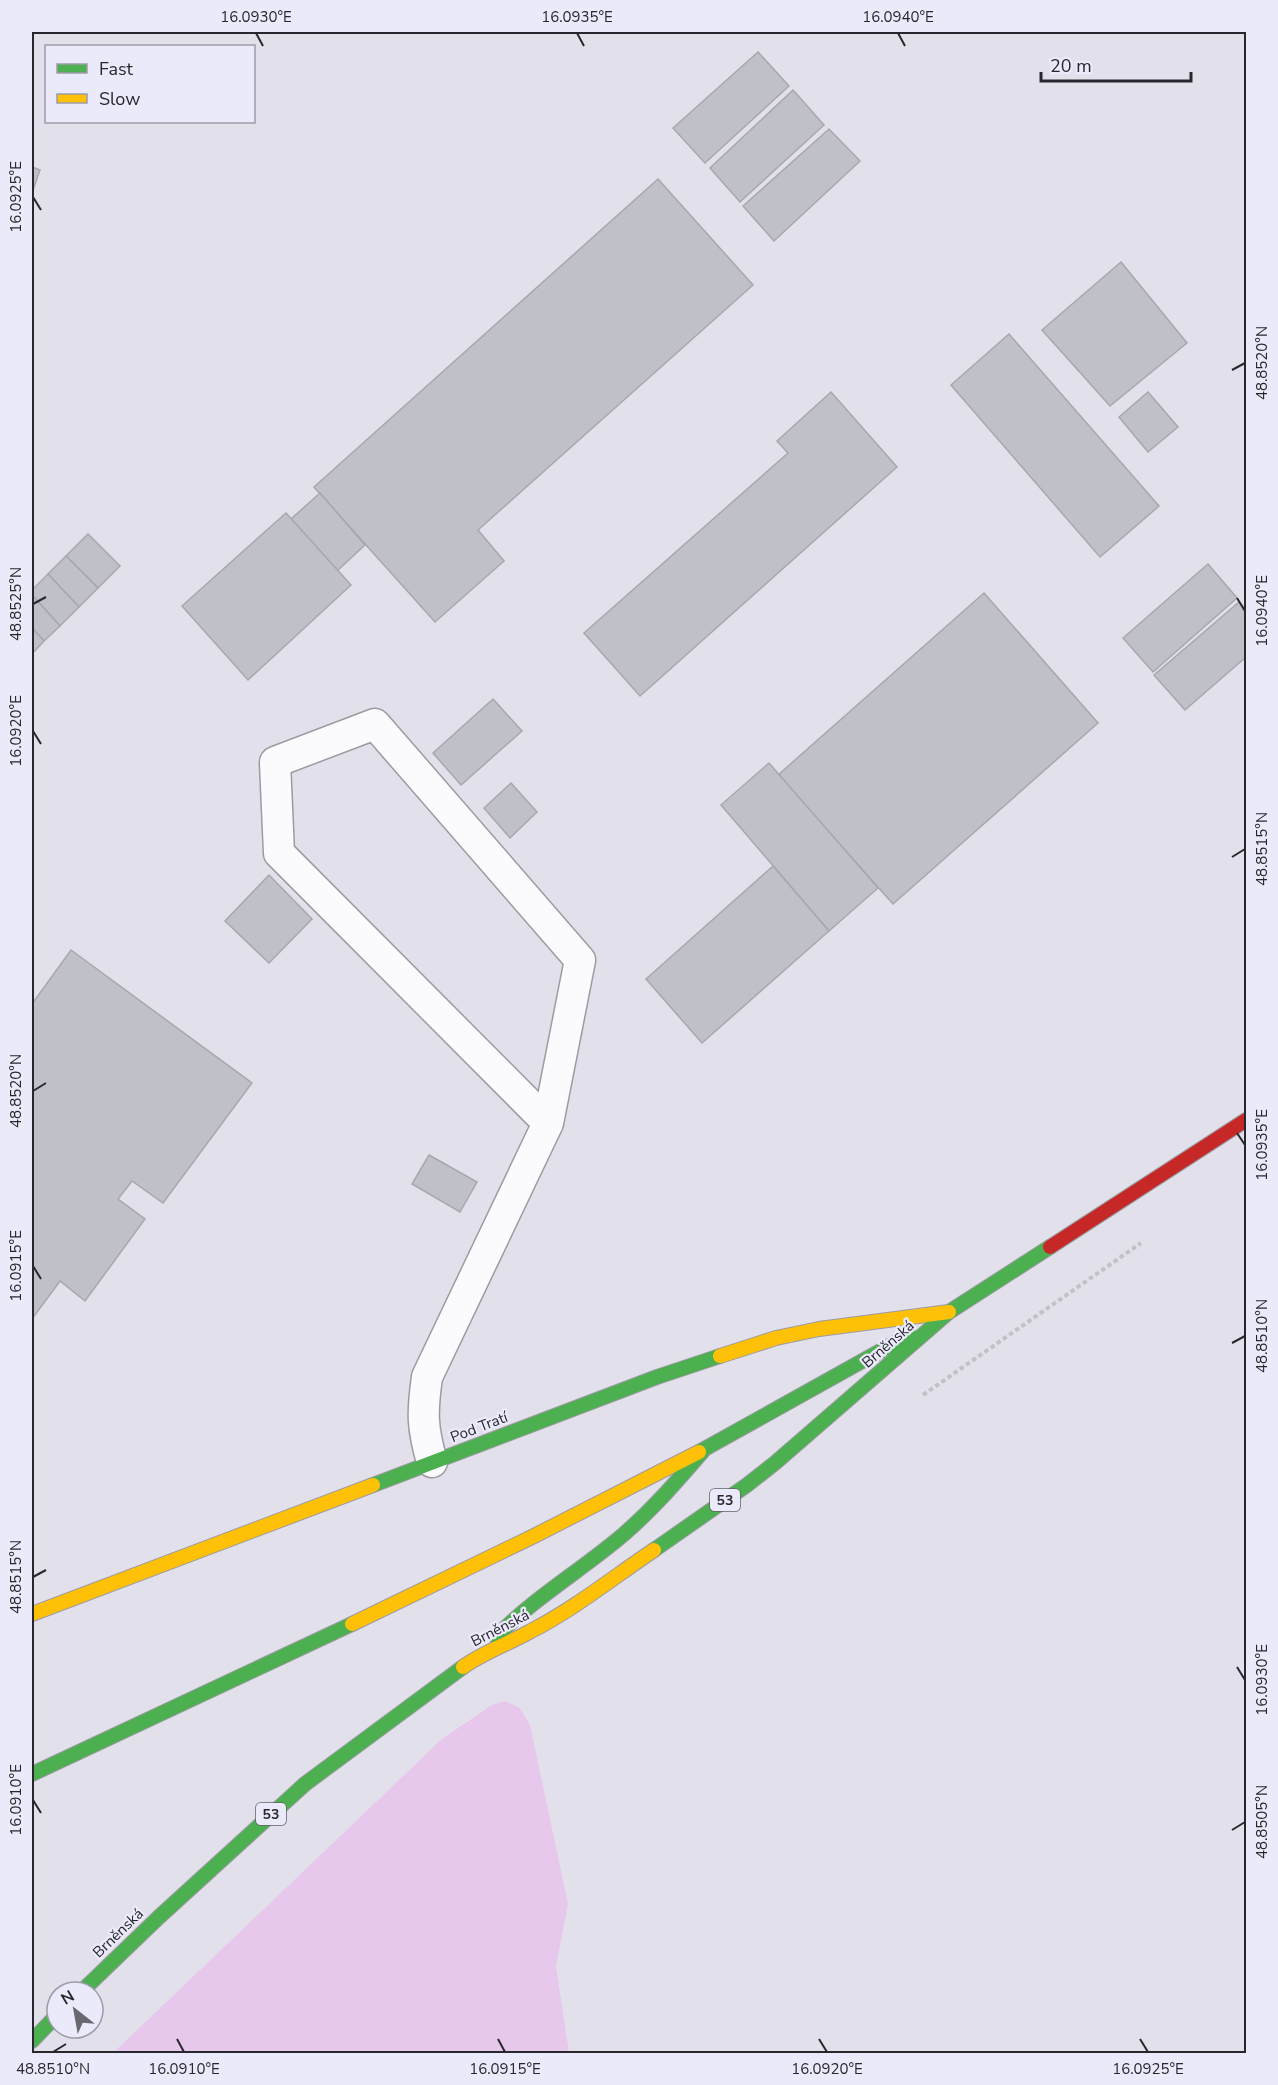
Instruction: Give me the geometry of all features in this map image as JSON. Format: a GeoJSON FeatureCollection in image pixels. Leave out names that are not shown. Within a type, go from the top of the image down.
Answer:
{"type":"FeatureCollection","features":[{"type":"Feature","properties":{"kind":"main road","name":"53"},"geometry":{"type":"LineString","coordinates":[[949,1312],[1246,1120]]}},
{"type":"Feature","properties":{"kind":"main road"},"geometry":{"type":"LineString","coordinates":[[32,1774],[419,1592],[703,1451],[822,1386],[949,1312]]}},
{"type":"Feature","properties":{"kind":"main road","name":"Pod Tratí"},"geometry":{"type":"LineString","coordinates":[[32,1614],[657,1377],[776,1338],[821,1329],[949,1312]]}},
{"type":"Feature","properties":{"kind":"main road","name":"Brněnská"},"geometry":{"type":"LineString","coordinates":[[94,1980],[305,1784],[478,1656],[532,1631],[563,1612],[747,1485],[949,1312]]}},
{"type":"Feature","properties":{"kind":"main road"},"geometry":{"type":"LineString","coordinates":[[478,1656],[524,1609],[624,1534],[672,1487],[703,1451]]}},
{"type":"Feature","properties":{"kind":"main road"},"geometry":{"type":"LineString","coordinates":[[32,2041],[45,2027]]}},
{"type":"Feature","properties":{"kind":"lane"},"geometry":{"type":"LineString","coordinates":[[432,1462],[424,1433],[423,1407],[427,1377],[548,1123],[580,960],[375,724],[275,762],[279,854],[548,1123]]}},
{"type":"Feature","properties":{"kind":"path"},"geometry":{"type":"LineString","coordinates":[[920,1398],[1149,1237]]}},
{"type":"Feature","properties":{"kind":"shaded area"},"geometry":{"type":"Polygon","coordinates":[[[505,1701],[520,1708],[530,1725],[568,1904],[556,1966],[569,2053],[113,2053],[442,1739],[492,1705],[505,1701]]]}},
{"type":"Feature","properties":{"kind":"building"},"geometry":{"type":"Polygon","coordinates":[[[758,52],[789,86],[705,163],[673,128],[758,52]]]}},
{"type":"Feature","properties":{"kind":"building"},"geometry":{"type":"Polygon","coordinates":[[[793,90],[824,125],[740,202],[710,168],[793,90]]]}},
{"type":"Feature","properties":{"kind":"building"},"geometry":{"type":"Polygon","coordinates":[[[829,129],[860,161],[774,241],[743,206],[829,129]]]}},
{"type":"Feature","properties":{"kind":"building"},"geometry":{"type":"Polygon","coordinates":[[[32,167],[40,170],[32,193],[32,167]]]}},
{"type":"Feature","properties":{"kind":"building"},"geometry":{"type":"Polygon","coordinates":[[[658,179],[753,285],[478,530],[504,561],[435,622],[314,487],[658,179]]]}},
{"type":"Feature","properties":{"kind":"building"},"geometry":{"type":"Polygon","coordinates":[[[1121,262],[1187,343],[1110,406],[1042,330],[1121,262]]]}},
{"type":"Feature","properties":{"kind":"building"},"geometry":{"type":"Polygon","coordinates":[[[1009,334],[1159,506],[1100,557],[951,385],[1009,334]]]}},
{"type":"Feature","properties":{"kind":"building"},"geometry":{"type":"Polygon","coordinates":[[[831,392],[897,467],[640,696],[584,633],[788,453],[777,441],[831,392]]]}},
{"type":"Feature","properties":{"kind":"building"},"geometry":{"type":"Polygon","coordinates":[[[1148,392],[1178,427],[1148,452],[1119,417],[1148,392]]]}},
{"type":"Feature","properties":{"kind":"building"},"geometry":{"type":"Polygon","coordinates":[[[320,493],[365,545],[337,571],[291,519],[320,493]]]}},
{"type":"Feature","properties":{"kind":"building"},"geometry":{"type":"Polygon","coordinates":[[[286,513],[351,585],[248,680],[182,606],[286,513]]]}},
{"type":"Feature","properties":{"kind":"building"},"geometry":{"type":"Polygon","coordinates":[[[88,534],[120,566],[98,588],[66,556],[88,534]]]}},
{"type":"Feature","properties":{"kind":"building"},"geometry":{"type":"Polygon","coordinates":[[[66,556],[98,588],[79,607],[48,574],[66,556]]]}},
{"type":"Feature","properties":{"kind":"building"},"geometry":{"type":"Polygon","coordinates":[[[1208,564],[1237,598],[1153,672],[1123,638],[1208,564]]]}},
{"type":"Feature","properties":{"kind":"building"},"geometry":{"type":"Polygon","coordinates":[[[48,574],[79,607],[60,626],[32,595],[32,590],[48,574]]]}},
{"type":"Feature","properties":{"kind":"building"},"geometry":{"type":"Polygon","coordinates":[[[984,593],[1098,723],[893,904],[778,775],[984,593]]]}},
{"type":"Feature","properties":{"kind":"building"},"geometry":{"type":"Polygon","coordinates":[[[32,595],[60,626],[44,641],[32,628],[32,595]]]}},
{"type":"Feature","properties":{"kind":"building"},"geometry":{"type":"Polygon","coordinates":[[[1239,602],[1246,610],[1246,657],[1185,710],[1154,675],[1239,602]]]}},
{"type":"Feature","properties":{"kind":"building"},"geometry":{"type":"Polygon","coordinates":[[[32,628],[44,641],[32,654],[32,628]]]}},
{"type":"Feature","properties":{"kind":"building"},"geometry":{"type":"Polygon","coordinates":[[[493,699],[522,731],[461,785],[433,753],[493,699]]]}},
{"type":"Feature","properties":{"kind":"building"},"geometry":{"type":"Polygon","coordinates":[[[769,763],[878,888],[829,931],[721,805],[769,763]]]}},
{"type":"Feature","properties":{"kind":"building"},"geometry":{"type":"Polygon","coordinates":[[[511,783],[537,812],[510,838],[484,808],[511,783]]]}},
{"type":"Feature","properties":{"kind":"building"},"geometry":{"type":"Polygon","coordinates":[[[773,866],[829,931],[702,1043],[646,979],[773,866]]]}},
{"type":"Feature","properties":{"kind":"building"},"geometry":{"type":"Polygon","coordinates":[[[269,875],[312,919],[269,963],[225,921],[269,875]]]}},
{"type":"Feature","properties":{"kind":"building"},"geometry":{"type":"Polygon","coordinates":[[[71,950],[252,1083],[163,1203],[132,1181],[118,1199],[145,1219],[85,1301],[60,1281],[32,1319],[32,1004],[71,950]]]}},
{"type":"Feature","properties":{"kind":"building"},"geometry":{"type":"Polygon","coordinates":[[[429,1155],[477,1182],[460,1212],[412,1184],[429,1155]]]}},
{"type":"Feature","properties":{"kind":"traffic: fast"},"geometry":{"type":"LineString","coordinates":[[654,1550],[775,1463],[949,1312],[1050,1247]]}},
{"type":"Feature","properties":{"kind":"traffic: fast"},"geometry":{"type":"LineString","coordinates":[[699,1452],[909,1335]]}},
{"type":"Feature","properties":{"kind":"traffic: fast"},"geometry":{"type":"LineString","coordinates":[[373,1485],[657,1377],[720,1356]]}},
{"type":"Feature","properties":{"kind":"traffic: fast"},"geometry":{"type":"LineString","coordinates":[[496,1637],[527,1609],[635,1524],[703,1451]]}},
{"type":"Feature","properties":{"kind":"traffic: fast"},"geometry":{"type":"LineString","coordinates":[[32,1774],[352,1624]]}},
{"type":"Feature","properties":{"kind":"traffic: fast"},"geometry":{"type":"LineString","coordinates":[[93,1980],[305,1784],[463,1667]]}},
{"type":"Feature","properties":{"kind":"traffic: fast"},"geometry":{"type":"LineString","coordinates":[[32,2041],[45,2027]]}},
{"type":"Feature","properties":{"kind":"traffic: slow"},"geometry":{"type":"LineString","coordinates":[[720,1356],[776,1338],[819,1329],[949,1312]]}},
{"type":"Feature","properties":{"kind":"traffic: slow"},"geometry":{"type":"LineString","coordinates":[[352,1624],[532,1537],[699,1452]]}},
{"type":"Feature","properties":{"kind":"traffic: slow"},"geometry":{"type":"LineString","coordinates":[[32,1614],[373,1485]]}},
{"type":"Feature","properties":{"kind":"traffic: slow"},"geometry":{"type":"LineString","coordinates":[[463,1667],[563,1613],[654,1550]]}},
{"type":"Feature","properties":{"kind":"traffic: jam"},"geometry":{"type":"LineString","coordinates":[[1050,1247],[1246,1120]]}}]}
